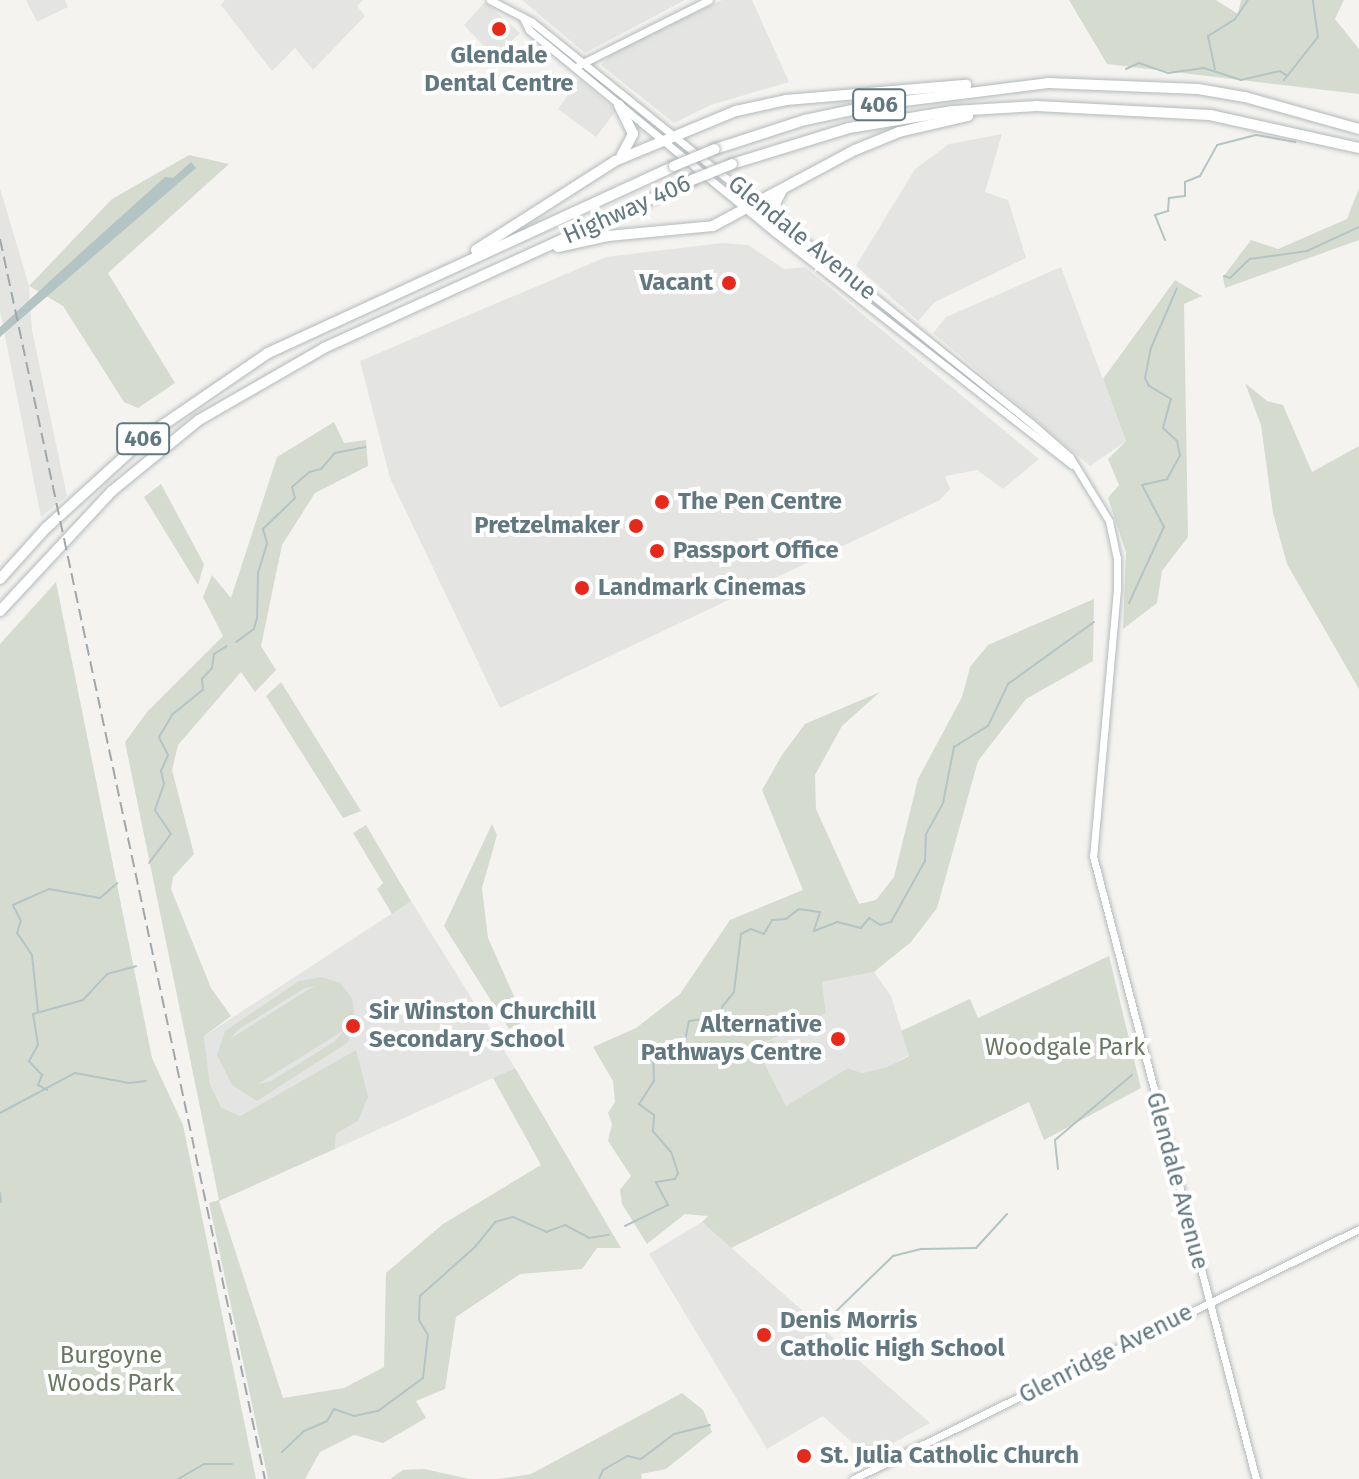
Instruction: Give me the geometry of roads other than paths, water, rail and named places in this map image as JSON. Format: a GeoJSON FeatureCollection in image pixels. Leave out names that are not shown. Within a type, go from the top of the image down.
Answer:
{"type":"FeatureCollection","features":[{"type":"Feature","properties":{"kind":"highway"},"geometry":{"type":"LineString","coordinates":[[454,265],[600,170],[668,136],[786,100],[919,86],[1048,83]]}},
{"type":"Feature","properties":{"kind":"highway","name":"Highway 406"},"geometry":{"type":"LineString","coordinates":[[0,579],[77,498],[147,436],[268,353],[340,317],[715,149],[867,107],[1048,83],[1198,89],[1245,97],[1359,129]]}},
{"type":"Feature","properties":{"kind":"highway"},"geometry":{"type":"LineString","coordinates":[[1245,97],[1359,123]]}},
{"type":"Feature","properties":{"kind":"highway"},"geometry":{"type":"LineString","coordinates":[[600,170],[633,141],[633,127],[619,105]]}},
{"type":"Feature","properties":{"kind":"highway"},"geometry":{"type":"LineString","coordinates":[[467,282],[569,243],[713,226],[786,186],[899,132],[1037,106]]}},
{"type":"Feature","properties":{"kind":"highway","name":"Highway 406"},"geometry":{"type":"LineString","coordinates":[[0,611],[51,552],[163,448],[211,413],[349,336],[732,164],[849,128],[953,111],[1037,106],[1126,107],[1270,128],[1359,148]]}},
{"type":"Feature","properties":{"kind":"highway"},"geometry":{"type":"LineString","coordinates":[[1270,128],[1359,155]]}},
{"type":"Feature","properties":{"kind":"highway"},"geometry":{"type":"LineString","coordinates":[[782,222],[776,200],[786,186]]}},
{"type":"Feature","properties":{"kind":"main road","name":"Glendale Avenue"},"geometry":{"type":"LineString","coordinates":[[490,0],[499,1],[583,63],[910,339],[1072,465],[1109,521],[1117,558],[1093,856],[1256,1479]]}},
{"type":"Feature","properties":{"kind":"main road"},"geometry":{"type":"LineString","coordinates":[[573,68],[709,0]]}},
{"type":"Feature","properties":{"kind":"main road","name":"Glendale Avenue"},"geometry":{"type":"LineString","coordinates":[[523,18],[529,30],[573,68],[619,105],[668,136]]}},
{"type":"Feature","properties":{"kind":"main road","name":"Glendale Avenue"},"geometry":{"type":"LineString","coordinates":[[752,206],[782,222],[1047,436],[1070,457],[1072,465]]}},
{"type":"Feature","properties":{"kind":"main road"},"geometry":{"type":"LineString","coordinates":[[910,339],[919,333]]}},
{"type":"Feature","properties":{"kind":"main road","name":"Glenridge Avenue"},"geometry":{"type":"LineString","coordinates":[[853,1479],[1359,1229]]}},
{"type":"Feature","properties":{"kind":"waterway"},"geometry":{"type":"LineString","coordinates":[[1215,69],[1208,36],[1235,19],[1248,0]]}},
{"type":"Feature","properties":{"kind":"waterway"},"geometry":{"type":"LineString","coordinates":[[1284,80],[1318,37],[1313,0]]}},
{"type":"Feature","properties":{"kind":"waterway"},"geometry":{"type":"LineString","coordinates":[[1126,69],[1139,63],[1168,73],[1204,68],[1241,80],[1280,71],[1286,75]]}},
{"type":"Feature","properties":{"kind":"waterway"},"geometry":{"type":"LineString","coordinates":[[1165,240],[1155,215],[1168,211],[1169,198],[1185,196],[1185,182],[1200,176],[1217,145],[1256,135],[1295,142]]}},
{"type":"Feature","properties":{"kind":"waterway"},"geometry":{"type":"LineString","coordinates":[[1224,276],[1230,278],[1250,259],[1307,251],[1359,227]]}},
{"type":"Feature","properties":{"kind":"waterway"},"geometry":{"type":"LineString","coordinates":[[1129,603],[1164,527],[1142,485],[1167,479],[1180,456],[1177,441],[1163,428],[1171,399],[1149,386],[1145,378],[1151,348],[1177,288]]}},
{"type":"Feature","properties":{"kind":"waterway"},"geometry":{"type":"LineString","coordinates":[[236,642],[254,629],[257,618],[258,573],[267,543],[263,529],[295,498],[292,487],[309,472],[321,469],[335,453],[365,447]]}},
{"type":"Feature","properties":{"kind":"waterway"},"geometry":{"type":"LineString","coordinates":[[625,1226],[668,1205],[656,1182],[675,1179],[678,1173],[671,1152],[653,1131],[654,1115],[639,1104],[654,1081],[653,1050],[671,1051],[685,1041],[689,1021],[723,1016],[722,1007],[734,992],[741,934],[751,929],[764,934],[772,920],[786,919],[799,909],[820,912],[814,931],[837,922],[861,928],[869,918],[880,925],[891,922],[925,861],[926,834],[943,803],[954,747],[988,726],[1008,684],[1094,622]]}},
{"type":"Feature","properties":{"kind":"waterway"},"geometry":{"type":"LineString","coordinates":[[149,863],[171,834],[155,810],[164,784],[161,771],[168,755],[159,737],[173,714],[203,690],[202,679],[212,668],[214,654],[227,646]]}},
{"type":"Feature","properties":{"kind":"waterway"},"geometry":{"type":"LineString","coordinates":[[38,1012],[32,955],[17,933],[21,921],[13,905],[49,889],[100,898],[117,883]]}},
{"type":"Feature","properties":{"kind":"waterway"},"geometry":{"type":"LineString","coordinates":[[47,1090],[38,1085],[42,1075],[29,1061],[38,1045],[33,1014],[83,1000],[107,974],[136,966]]}},
{"type":"Feature","properties":{"kind":"waterway"},"geometry":{"type":"LineString","coordinates":[[0,1113],[75,1073],[129,1083],[146,1081]]}},
{"type":"Feature","properties":{"kind":"waterway"},"geometry":{"type":"LineString","coordinates":[[1058,1169],[1055,1140],[1132,1075]]}},
{"type":"Feature","properties":{"kind":"waterway"},"geometry":{"type":"LineString","coordinates":[[0,1193],[1,1202]]}},
{"type":"Feature","properties":{"kind":"waterway"},"geometry":{"type":"LineString","coordinates":[[823,1324],[893,1256],[922,1249],[976,1248],[1007,1214]]}},
{"type":"Feature","properties":{"kind":"waterway"},"geometry":{"type":"LineString","coordinates":[[282,1452],[304,1431],[327,1421],[334,1409],[354,1416],[378,1411],[423,1378],[428,1335],[419,1320],[420,1296],[475,1247],[495,1222],[513,1217],[546,1232],[565,1225],[589,1238],[609,1235]]}},
{"type":"Feature","properties":{"kind":"waterway"},"geometry":{"type":"LineString","coordinates":[[599,1479],[603,1470],[627,1456],[641,1459],[674,1434],[710,1425]]}},
{"type":"Feature","properties":{"kind":"waterway"},"geometry":{"type":"LineString","coordinates":[[178,1479],[204,1464],[232,1464]]}},
{"type":"Feature","properties":{"kind":"railway"},"geometry":{"type":"LineString","coordinates":[[0,239],[265,1479]]}},
{"type":"Feature","properties":{"kind":"place","name":"Glendale Dental Centre"},"geometry":{"type":"Point","coordinates":[499,29]}},
{"type":"Feature","properties":{"kind":"place","name":"Vacant"},"geometry":{"type":"Point","coordinates":[729,283]}},
{"type":"Feature","properties":{"kind":"place","name":"The Pen Centre"},"geometry":{"type":"Point","coordinates":[662,502]}},
{"type":"Feature","properties":{"kind":"place","name":"Pretzelmaker"},"geometry":{"type":"Point","coordinates":[636,526]}},
{"type":"Feature","properties":{"kind":"place","name":"Passport Office"},"geometry":{"type":"Point","coordinates":[657,551]}},
{"type":"Feature","properties":{"kind":"place","name":"Landmark Cinemas"},"geometry":{"type":"Point","coordinates":[582,588]}},
{"type":"Feature","properties":{"kind":"place","name":"Sir Winston Churchill Secondary School"},"geometry":{"type":"Point","coordinates":[353,1026]}},
{"type":"Feature","properties":{"kind":"place","name":"Alternative Pathways Centre"},"geometry":{"type":"Point","coordinates":[838,1039]}},
{"type":"Feature","properties":{"kind":"place","name":"Denis Morris Catholic High School"},"geometry":{"type":"Point","coordinates":[764,1335]}},
{"type":"Feature","properties":{"kind":"place","name":"St. Julia Catholic Church"},"geometry":{"type":"Point","coordinates":[804,1456]}},
{"type":"Feature","properties":{"kind":"park label","name":"Woodgale Park"},"geometry":{"type":"Point","coordinates":[1065,1048]}},
{"type":"Feature","properties":{"kind":"park label","name":"Burgoyne Woods Park"},"geometry":{"type":"Point","coordinates":[111,1370]}}]}
